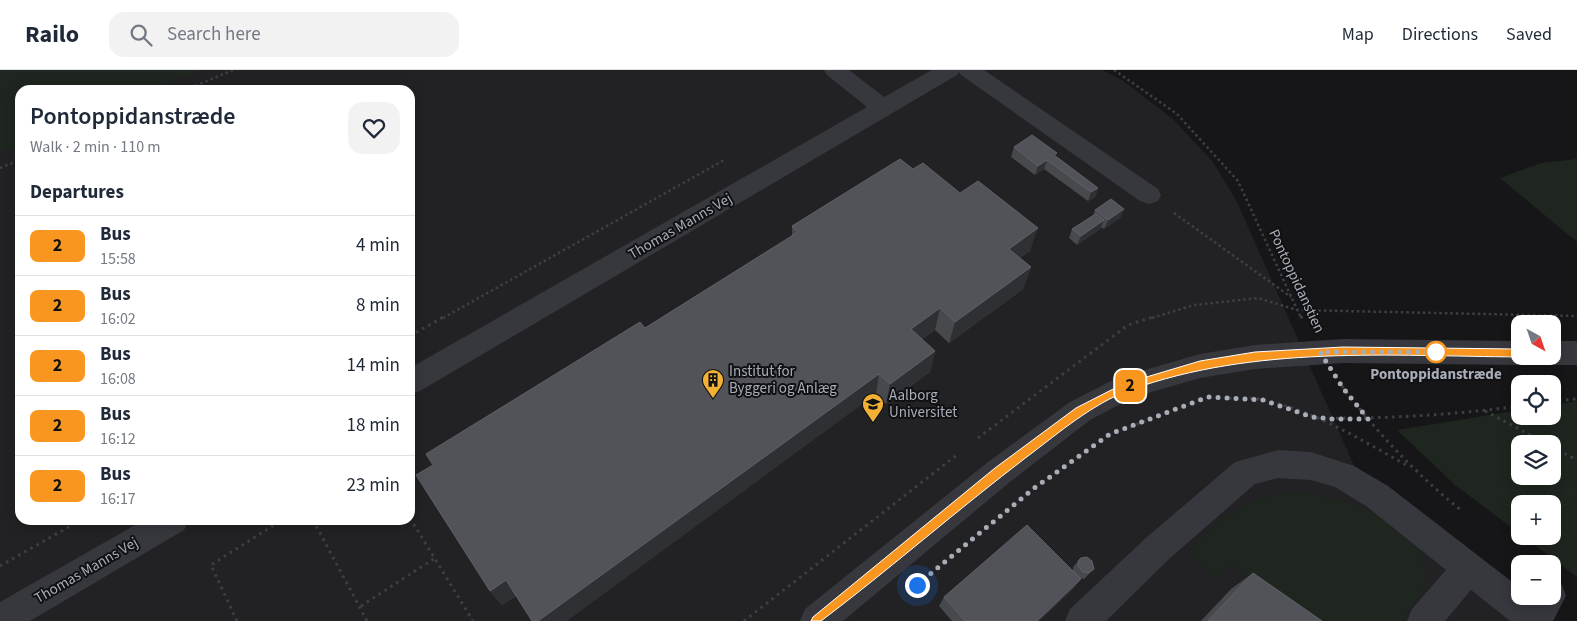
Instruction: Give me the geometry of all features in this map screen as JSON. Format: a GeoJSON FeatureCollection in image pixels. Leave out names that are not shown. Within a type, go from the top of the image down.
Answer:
{"type":"FeatureCollection","features":[{"type":"Feature","properties":{"kind":"street"},"geometry":{"type":"LineString","coordinates":[[835,70],[883,108]]}},
{"type":"Feature","properties":{"kind":"street","name":"Thomas Manns Vej"},"geometry":{"type":"LineString","coordinates":[[415,379],[949,70]]}},
{"type":"Feature","properties":{"kind":"street"},"geometry":{"type":"LineString","coordinates":[[969,70],[1149,195]]}},
{"type":"Feature","properties":{"kind":"street"},"geometry":{"type":"LineString","coordinates":[[817,621],[999,472],[1080,411],[1126,387],[1200,366],[1255,357],[1320,352],[1511,353]]}},
{"type":"Feature","properties":{"kind":"street"},"geometry":{"type":"LineString","coordinates":[[1561,353],[1577,353]]}},
{"type":"Feature","properties":{"kind":"street"},"geometry":{"type":"LineString","coordinates":[[1095,617],[1158,548],[1246,472],[1278,464],[1311,466],[1344,476],[1377,496],[1469,568],[1543,606]]}},
{"type":"Feature","properties":{"kind":"street","name":"Thomas Manns Vej"},"geometry":{"type":"LineString","coordinates":[[0,620],[164,525]]}},
{"type":"Feature","properties":{"kind":"street"},"geometry":{"type":"LineString","coordinates":[[1424,621],[1469,568]]}},
{"type":"Feature","properties":{"kind":"path"},"geometry":{"type":"LineString","coordinates":[[197,85],[233,70]]}},
{"type":"Feature","properties":{"kind":"path","name":"Pontoppidanstien"},"geometry":{"type":"LineString","coordinates":[[1114,70],[1177,114],[1238,180],[1291,297],[1320,352],[1343,388],[1388,444],[1439,494],[1469,517]]}},
{"type":"Feature","properties":{"kind":"path"},"geometry":{"type":"LineString","coordinates":[[415,333],[727,158]]}},
{"type":"Feature","properties":{"kind":"path"},"geometry":{"type":"LineString","coordinates":[[0,168],[15,162]]}},
{"type":"Feature","properties":{"kind":"path"},"geometry":{"type":"LineString","coordinates":[[1149,195],[1291,297]]}},
{"type":"Feature","properties":{"kind":"path"},"geometry":{"type":"LineString","coordinates":[[1226,398],[1263,400],[1312,417],[1367,443],[1414,469]]}},
{"type":"Feature","properties":{"kind":"path"},"geometry":{"type":"LineString","coordinates":[[1561,401],[1577,399]]}},
{"type":"Feature","properties":{"kind":"path"},"geometry":{"type":"LineString","coordinates":[[1312,417],[1368,419],[1450,415],[1511,407]]}},
{"type":"Feature","properties":{"kind":"path"},"geometry":{"type":"LineString","coordinates":[[1484,410],[1530,435]]}},
{"type":"Feature","properties":{"kind":"path"},"geometry":{"type":"LineString","coordinates":[[1128,428],[1164,414]]}},
{"type":"Feature","properties":{"kind":"path"},"geometry":{"type":"LineString","coordinates":[[1561,452],[1577,460]]}},
{"type":"Feature","properties":{"kind":"path"},"geometry":{"type":"LineString","coordinates":[[0,566],[72,525]]}},
{"type":"Feature","properties":{"kind":"path"},"geometry":{"type":"LineString","coordinates":[[237,621],[211,565],[274,525]]}},
{"type":"Feature","properties":{"kind":"path"},"geometry":{"type":"LineString","coordinates":[[316,525],[367,621]]}},
{"type":"Feature","properties":{"kind":"path"},"geometry":{"type":"LineString","coordinates":[[414,525],[473,621]]}},
{"type":"Feature","properties":{"kind":"path"},"geometry":{"type":"LineString","coordinates":[[360,606],[435,558]]}},
{"type":"Feature","properties":{"kind":"shaded area","name":"Aalborg Universitet"},"geometry":{"type":"Polygon","coordinates":[[[0,70],[1102,70],[1122,80],[1173,119],[1213,162],[1237,202],[1375,513],[1510,621],[0,621],[0,70]]]}},
{"type":"Feature","properties":{"kind":"shaded area"},"geometry":{"type":"Polygon","coordinates":[[[0,70],[201,70],[164,85],[15,85],[15,147],[0,153],[0,70]]]}},
{"type":"Feature","properties":{"kind":"shaded area"},"geometry":{"type":"Polygon","coordinates":[[[1577,159],[1577,242],[1500,178],[1541,163],[1577,159]]]}},
{"type":"Feature","properties":{"kind":"shaded area"},"geometry":{"type":"Polygon","coordinates":[[[1577,401],[1577,577],[1561,565],[1561,555],[1548,555],[1535,545],[1561,545],[1561,495],[1511,495],[1511,527],[1455,485],[1397,430],[1511,411],[1511,425],[1561,425],[1561,404],[1577,401]]]}},
{"type":"Feature","properties":{"kind":"shaded area"},"geometry":{"type":"Polygon","coordinates":[[[1297,492],[1338,499],[1375,513],[1422,550],[1427,586],[1401,621],[1313,621],[1231,563],[1216,577],[1187,552],[1223,518],[1258,499],[1297,492]]]}},
{"type":"Feature","properties":{"kind":"building"},"geometry":{"type":"Polygon","coordinates":[[[1032,135],[1057,153],[1054,155],[1098,188],[1091,192],[1047,160],[1038,166],[1014,147],[1032,135]]]}},
{"type":"Feature","properties":{"kind":"building","name":"Institut for Byggeri og Anlæg"},"geometry":{"type":"Polygon","coordinates":[[[900,159],[913,169],[923,163],[960,193],[978,181],[1038,228],[1009,249],[1031,267],[955,322],[940,308],[911,329],[935,351],[890,384],[879,374],[538,621],[532,621],[506,580],[490,591],[416,475],[433,465],[426,454],[640,322],[645,328],[798,232],[792,226],[900,159]]]}},
{"type":"Feature","properties":{"kind":"building"},"geometry":{"type":"Polygon","coordinates":[[[1111,199],[1124,209],[1108,220],[1095,210],[1111,199]]]}},
{"type":"Feature","properties":{"kind":"building"},"geometry":{"type":"Polygon","coordinates":[[[1096,214],[1104,220],[1081,236],[1072,229],[1096,214]]]}},
{"type":"Feature","properties":{"kind":"building"},"geometry":{"type":"Polygon","coordinates":[[[1027,525],[1081,579],[1037,621],[965,621],[944,597],[1027,525]]]}},
{"type":"Feature","properties":{"kind":"building"},"geometry":{"type":"Polygon","coordinates":[[[1087,557],[1092,561],[1094,569],[1089,573],[1083,572],[1078,566],[1078,561],[1081,558],[1087,557]]]}},
{"type":"Feature","properties":{"kind":"building"},"geometry":{"type":"Polygon","coordinates":[[[1253,573],[1322,621],[1208,621],[1253,573]]]}},
{"type":"Feature","properties":{"kind":"bus line","name":"2"},"geometry":{"type":"LineString","coordinates":[[817,621],[999,472],[1080,411],[1126,387],[1200,366],[1255,357],[1343,351],[1511,353]]}},
{"type":"Feature","properties":{"kind":"place","name":"Pontoppidanstræde"},"geometry":{"type":"Point","coordinates":[1436,352]}},
{"type":"Feature","properties":{"kind":"place","name":"Institut for Byggeri og Anlæg"},"geometry":{"type":"Point","coordinates":[713,399]}},
{"type":"Feature","properties":{"kind":"place","name":"Aalborg Universitet"},"geometry":{"type":"Point","coordinates":[873,423]}},
{"type":"Feature","properties":{"kind":"route"},"geometry":{"type":"LineString","coordinates":[[917,585],[1033,489],[1110,434],[1208,397],[1263,400],[1312,417],[1368,419],[1343,388],[1320,352],[1343,351],[1441,352],[1436,352]]}}]}
